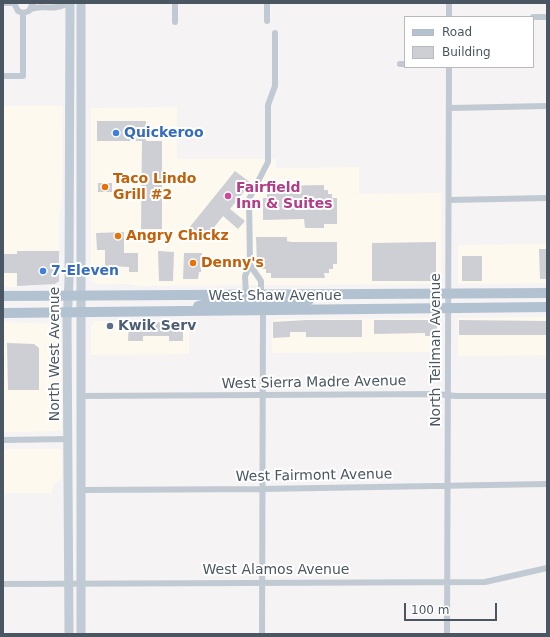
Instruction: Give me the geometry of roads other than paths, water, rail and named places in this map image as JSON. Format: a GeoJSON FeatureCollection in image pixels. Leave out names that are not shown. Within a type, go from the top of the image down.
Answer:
{"type":"FeatureCollection","features":[{"type":"Feature","properties":{"kind":"main road","name":"North West Avenue"},"geometry":{"type":"LineString","coordinates":[[67,3],[70,121],[67,313],[70,584],[69,634]]}},
{"type":"Feature","properties":{"kind":"main road"},"geometry":{"type":"LineString","coordinates":[[67,3],[73,4],[76,9],[76,44],[81,67]]}},
{"type":"Feature","properties":{"kind":"main road","name":"North West Avenue"},"geometry":{"type":"LineString","coordinates":[[81,3],[81,634]]}},
{"type":"Feature","properties":{"kind":"main road"},"geometry":{"type":"LineString","coordinates":[[70,121],[75,128],[76,169],[81,174]]}},
{"type":"Feature","properties":{"kind":"main road","name":"West Shaw Avenue"},"geometry":{"type":"LineString","coordinates":[[3,296],[547,292]]}},
{"type":"Feature","properties":{"kind":"main road"},"geometry":{"type":"LineString","coordinates":[[184,310],[214,302],[253,302],[256,301],[261,294]]}},
{"type":"Feature","properties":{"kind":"main road"},"geometry":{"type":"LineString","coordinates":[[263,310],[264,306],[270,303],[305,301],[324,294]]}},
{"type":"Feature","properties":{"kind":"main road","name":"West Shaw Avenue"},"geometry":{"type":"LineString","coordinates":[[3,313],[547,307]]}},
{"type":"Feature","properties":{"kind":"main road"},"geometry":{"type":"LineString","coordinates":[[69,440],[73,442],[75,448],[76,499],[81,512]]}},
{"type":"Feature","properties":{"kind":"street"},"geometry":{"type":"LineString","coordinates":[[3,4],[14,3],[18,11],[23,13]]}},
{"type":"Feature","properties":{"kind":"street"},"geometry":{"type":"LineString","coordinates":[[23,13],[32,6],[52,5],[59,7],[67,3]]}},
{"type":"Feature","properties":{"kind":"street"},"geometry":{"type":"LineString","coordinates":[[175,3],[175,22]]}},
{"type":"Feature","properties":{"kind":"street"},"geometry":{"type":"LineString","coordinates":[[267,3],[267,21]]}},
{"type":"Feature","properties":{"kind":"street"},"geometry":{"type":"LineString","coordinates":[[449,3],[449,16]]}},
{"type":"Feature","properties":{"kind":"street"},"geometry":{"type":"LineString","coordinates":[[3,76],[23,76],[23,13]]}},
{"type":"Feature","properties":{"kind":"street"},"geometry":{"type":"LineString","coordinates":[[534,17],[547,17]]}},
{"type":"Feature","properties":{"kind":"street"},"geometry":{"type":"LineString","coordinates":[[246,295],[245,276],[250,265],[249,199],[268,162],[268,105],[275,86],[275,33]]}},
{"type":"Feature","properties":{"kind":"street","name":"North Teilman Avenue"},"geometry":{"type":"LineString","coordinates":[[447,634],[450,68]]}},
{"type":"Feature","properties":{"kind":"street"},"geometry":{"type":"LineString","coordinates":[[450,108],[547,106]]}},
{"type":"Feature","properties":{"kind":"street"},"geometry":{"type":"LineString","coordinates":[[449,200],[547,198]]}},
{"type":"Feature","properties":{"kind":"street"},"geometry":{"type":"LineString","coordinates":[[250,265],[261,281],[261,294]]}},
{"type":"Feature","properties":{"kind":"street"},"geometry":{"type":"LineString","coordinates":[[262,634],[263,310]]}},
{"type":"Feature","properties":{"kind":"street","name":"West Sierra Madre Avenue"},"geometry":{"type":"LineString","coordinates":[[80,396],[436,394],[547,396]]}},
{"type":"Feature","properties":{"kind":"street"},"geometry":{"type":"LineString","coordinates":[[3,440],[69,440]]}},
{"type":"Feature","properties":{"kind":"street","name":"West Fairmont Avenue"},"geometry":{"type":"LineString","coordinates":[[81,490],[448,487],[547,484]]}},
{"type":"Feature","properties":{"kind":"street","name":"West Alamos Avenue"},"geometry":{"type":"LineString","coordinates":[[3,584],[485,582],[547,568]]}},
{"type":"Feature","properties":{"kind":"place","name":"Quickeroo"},"geometry":{"type":"Point","coordinates":[116,133]}},
{"type":"Feature","properties":{"kind":"place","name":"Taco Lindo Grill #2"},"geometry":{"type":"Point","coordinates":[105,187]}},
{"type":"Feature","properties":{"kind":"place","name":"Fairfield Inn & Suites"},"geometry":{"type":"Point","coordinates":[228,196]}},
{"type":"Feature","properties":{"kind":"place","name":"Angry Chickz"},"geometry":{"type":"Point","coordinates":[118,236]}},
{"type":"Feature","properties":{"kind":"place","name":"Denny's"},"geometry":{"type":"Point","coordinates":[193,263]}},
{"type":"Feature","properties":{"kind":"place","name":"7-Eleven"},"geometry":{"type":"Point","coordinates":[43,271]}},
{"type":"Feature","properties":{"kind":"place","name":"Kwik Serv"},"geometry":{"type":"Point","coordinates":[110,326]}}]}
